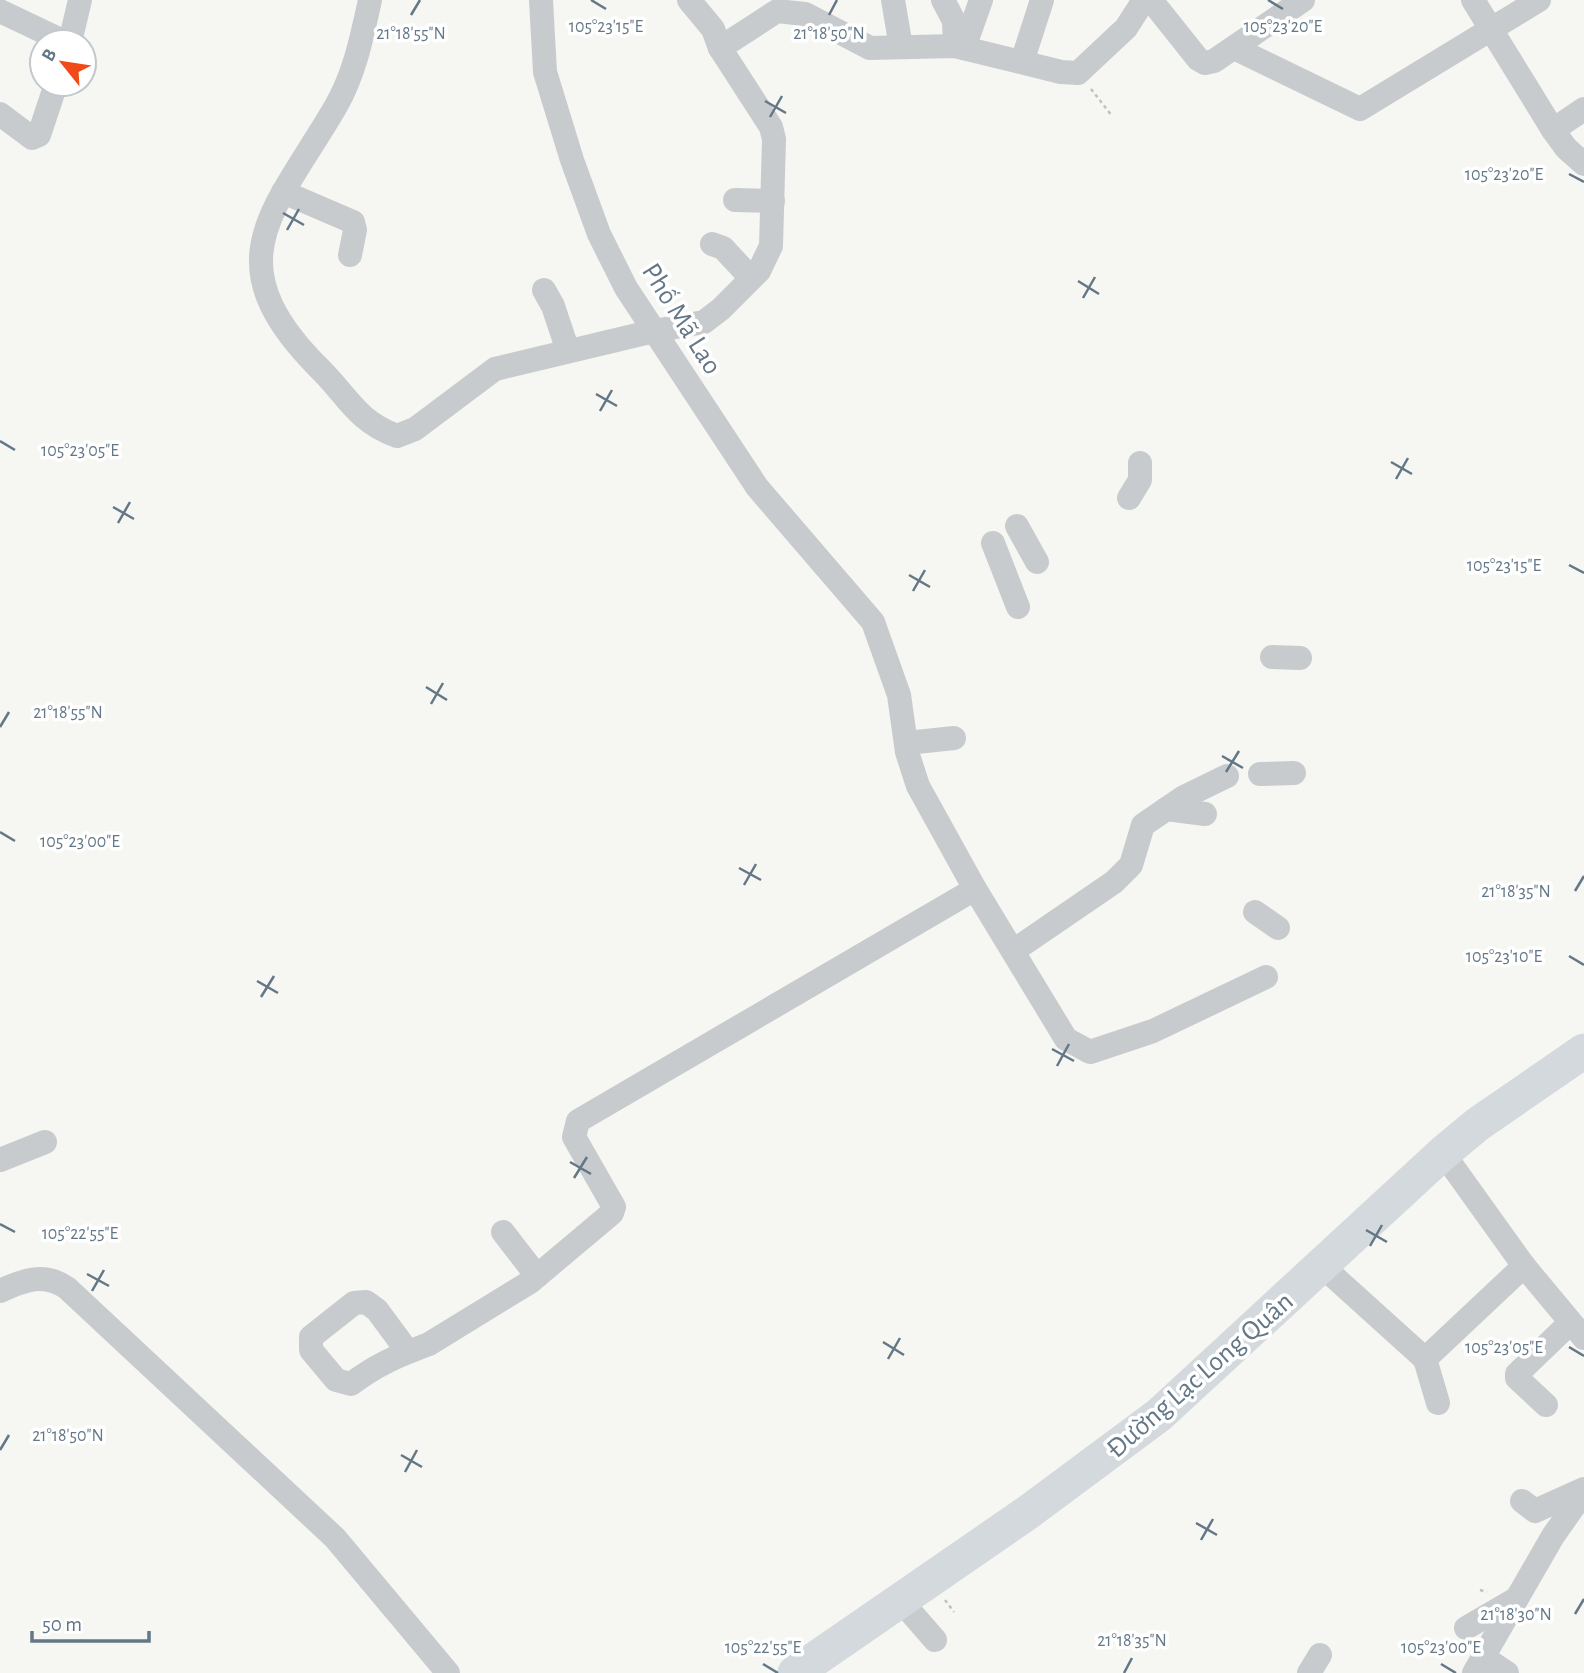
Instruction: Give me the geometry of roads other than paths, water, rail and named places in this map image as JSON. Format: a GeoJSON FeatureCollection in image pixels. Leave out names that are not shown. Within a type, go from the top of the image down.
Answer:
{"type":"FeatureCollection","features":[{"type":"Feature","properties":{"kind":"highway","name":"Đường Lạc Long Quân"},"geometry":{"type":"LineString","coordinates":[[795,1673],[1102,1460],[1159,1415],[1443,1153],[1506,1104],[1584,1051]]}},
{"type":"Feature","properties":{"kind":"street"},"geometry":{"type":"LineString","coordinates":[[71,28],[80,0]]}},
{"type":"Feature","properties":{"kind":"street"},"geometry":{"type":"LineString","coordinates":[[370,0],[346,85],[264,229],[261,263],[270,307],[296,345],[331,380],[359,416],[378,429],[397,436],[406,433],[485,374],[568,351],[704,322],[751,278],[771,246],[771,127],[720,48],[713,29],[689,0]]}},
{"type":"Feature","properties":{"kind":"street","name":"Phố Mã Lao"},"geometry":{"type":"LineString","coordinates":[[541,0],[545,72],[572,160],[599,234],[626,288],[757,487],[873,622],[899,695],[906,743]]}},
{"type":"Feature","properties":{"kind":"street"},"geometry":{"type":"LineString","coordinates":[[893,0],[901,47]]}},
{"type":"Feature","properties":{"kind":"street"},"geometry":{"type":"LineString","coordinates":[[943,0],[954,21],[959,47]]}},
{"type":"Feature","properties":{"kind":"street"},"geometry":{"type":"LineString","coordinates":[[959,47],[981,0]]}},
{"type":"Feature","properties":{"kind":"street"},"geometry":{"type":"LineString","coordinates":[[1022,62],[1042,0]]}},
{"type":"Feature","properties":{"kind":"street"},"geometry":{"type":"LineString","coordinates":[[720,48],[778,5],[805,14],[870,48],[959,47],[1078,73],[1126,28],[1144,0]]}},
{"type":"Feature","properties":{"kind":"street"},"geometry":{"type":"LineString","coordinates":[[1151,0],[1201,62],[1214,61],[1303,0]]}},
{"type":"Feature","properties":{"kind":"street"},"geometry":{"type":"LineString","coordinates":[[1473,0],[1553,130],[1566,148],[1584,164]]}},
{"type":"Feature","properties":{"kind":"street"},"geometry":{"type":"LineString","coordinates":[[1234,48],[1360,109],[1539,0]]}},
{"type":"Feature","properties":{"kind":"street"},"geometry":{"type":"LineString","coordinates":[[0,10],[38,28]]}},
{"type":"Feature","properties":{"kind":"street"},"geometry":{"type":"LineString","coordinates":[[0,114],[24,135],[32,138],[39,135],[51,98]]}},
{"type":"Feature","properties":{"kind":"street"},"geometry":{"type":"LineString","coordinates":[[1553,130],[1584,110]]}},
{"type":"Feature","properties":{"kind":"street"},"geometry":{"type":"LineString","coordinates":[[283,192],[353,222],[355,230],[350,255]]}},
{"type":"Feature","properties":{"kind":"street"},"geometry":{"type":"LineString","coordinates":[[735,200],[773,201]]}},
{"type":"Feature","properties":{"kind":"street"},"geometry":{"type":"LineString","coordinates":[[712,244],[723,248],[751,278]]}},
{"type":"Feature","properties":{"kind":"street"},"geometry":{"type":"LineString","coordinates":[[544,290],[553,306],[568,351]]}},
{"type":"Feature","properties":{"kind":"street"},"geometry":{"type":"LineString","coordinates":[[1129,498],[1140,480],[1140,463]]}},
{"type":"Feature","properties":{"kind":"street"},"geometry":{"type":"LineString","coordinates":[[1017,526],[1037,562]]}},
{"type":"Feature","properties":{"kind":"street"},"geometry":{"type":"LineString","coordinates":[[993,543],[1009,605]]}},
{"type":"Feature","properties":{"kind":"street"},"geometry":{"type":"LineString","coordinates":[[1272,657],[1300,658]]}},
{"type":"Feature","properties":{"kind":"street"},"geometry":{"type":"LineString","coordinates":[[954,738],[906,743],[918,786],[975,889],[1066,1039],[1090,1052],[1153,1031],[1266,977]]}},
{"type":"Feature","properties":{"kind":"street"},"geometry":{"type":"LineString","coordinates":[[1260,775],[1294,772]]}},
{"type":"Feature","properties":{"kind":"street"},"geometry":{"type":"LineString","coordinates":[[1013,951],[1114,882],[1131,865],[1141,829],[1184,797],[1227,776]]}},
{"type":"Feature","properties":{"kind":"street"},"geometry":{"type":"LineString","coordinates":[[1166,809],[1205,814]]}},
{"type":"Feature","properties":{"kind":"street"},"geometry":{"type":"LineString","coordinates":[[408,1352],[429,1343],[537,1276],[612,1213],[614,1207],[574,1137],[578,1121],[975,889]]}},
{"type":"Feature","properties":{"kind":"street"},"geometry":{"type":"LineString","coordinates":[[1255,912],[1278,928]]}},
{"type":"Feature","properties":{"kind":"street"},"geometry":{"type":"LineString","coordinates":[[0,1160],[45,1142]]}},
{"type":"Feature","properties":{"kind":"street"},"geometry":{"type":"LineString","coordinates":[[1443,1153],[1524,1266],[1578,1326],[1517,1374],[1517,1378],[1546,1405]]}},
{"type":"Feature","properties":{"kind":"street"},"geometry":{"type":"LineString","coordinates":[[503,1233],[537,1276]]}},
{"type":"Feature","properties":{"kind":"street"},"geometry":{"type":"LineString","coordinates":[[1321,1265],[1425,1359],[1438,1403]]}},
{"type":"Feature","properties":{"kind":"street"},"geometry":{"type":"LineString","coordinates":[[1425,1359],[1524,1266]]}},
{"type":"Feature","properties":{"kind":"street"},"geometry":{"type":"LineString","coordinates":[[0,1291],[42,1278],[56,1281],[67,1288],[335,1538],[448,1673]]}},
{"type":"Feature","properties":{"kind":"street"},"geometry":{"type":"LineString","coordinates":[[1522,1501],[1535,1511],[1584,1490]]}},
{"type":"Feature","properties":{"kind":"street"},"geometry":{"type":"LineString","coordinates":[[1507,1673],[1477,1657],[1584,1490]]}},
{"type":"Feature","properties":{"kind":"street"},"geometry":{"type":"LineString","coordinates":[[1466,1628],[1516,1599]]}},
{"type":"Feature","properties":{"kind":"street"},"geometry":{"type":"LineString","coordinates":[[901,1601],[935,1640]]}}]}
